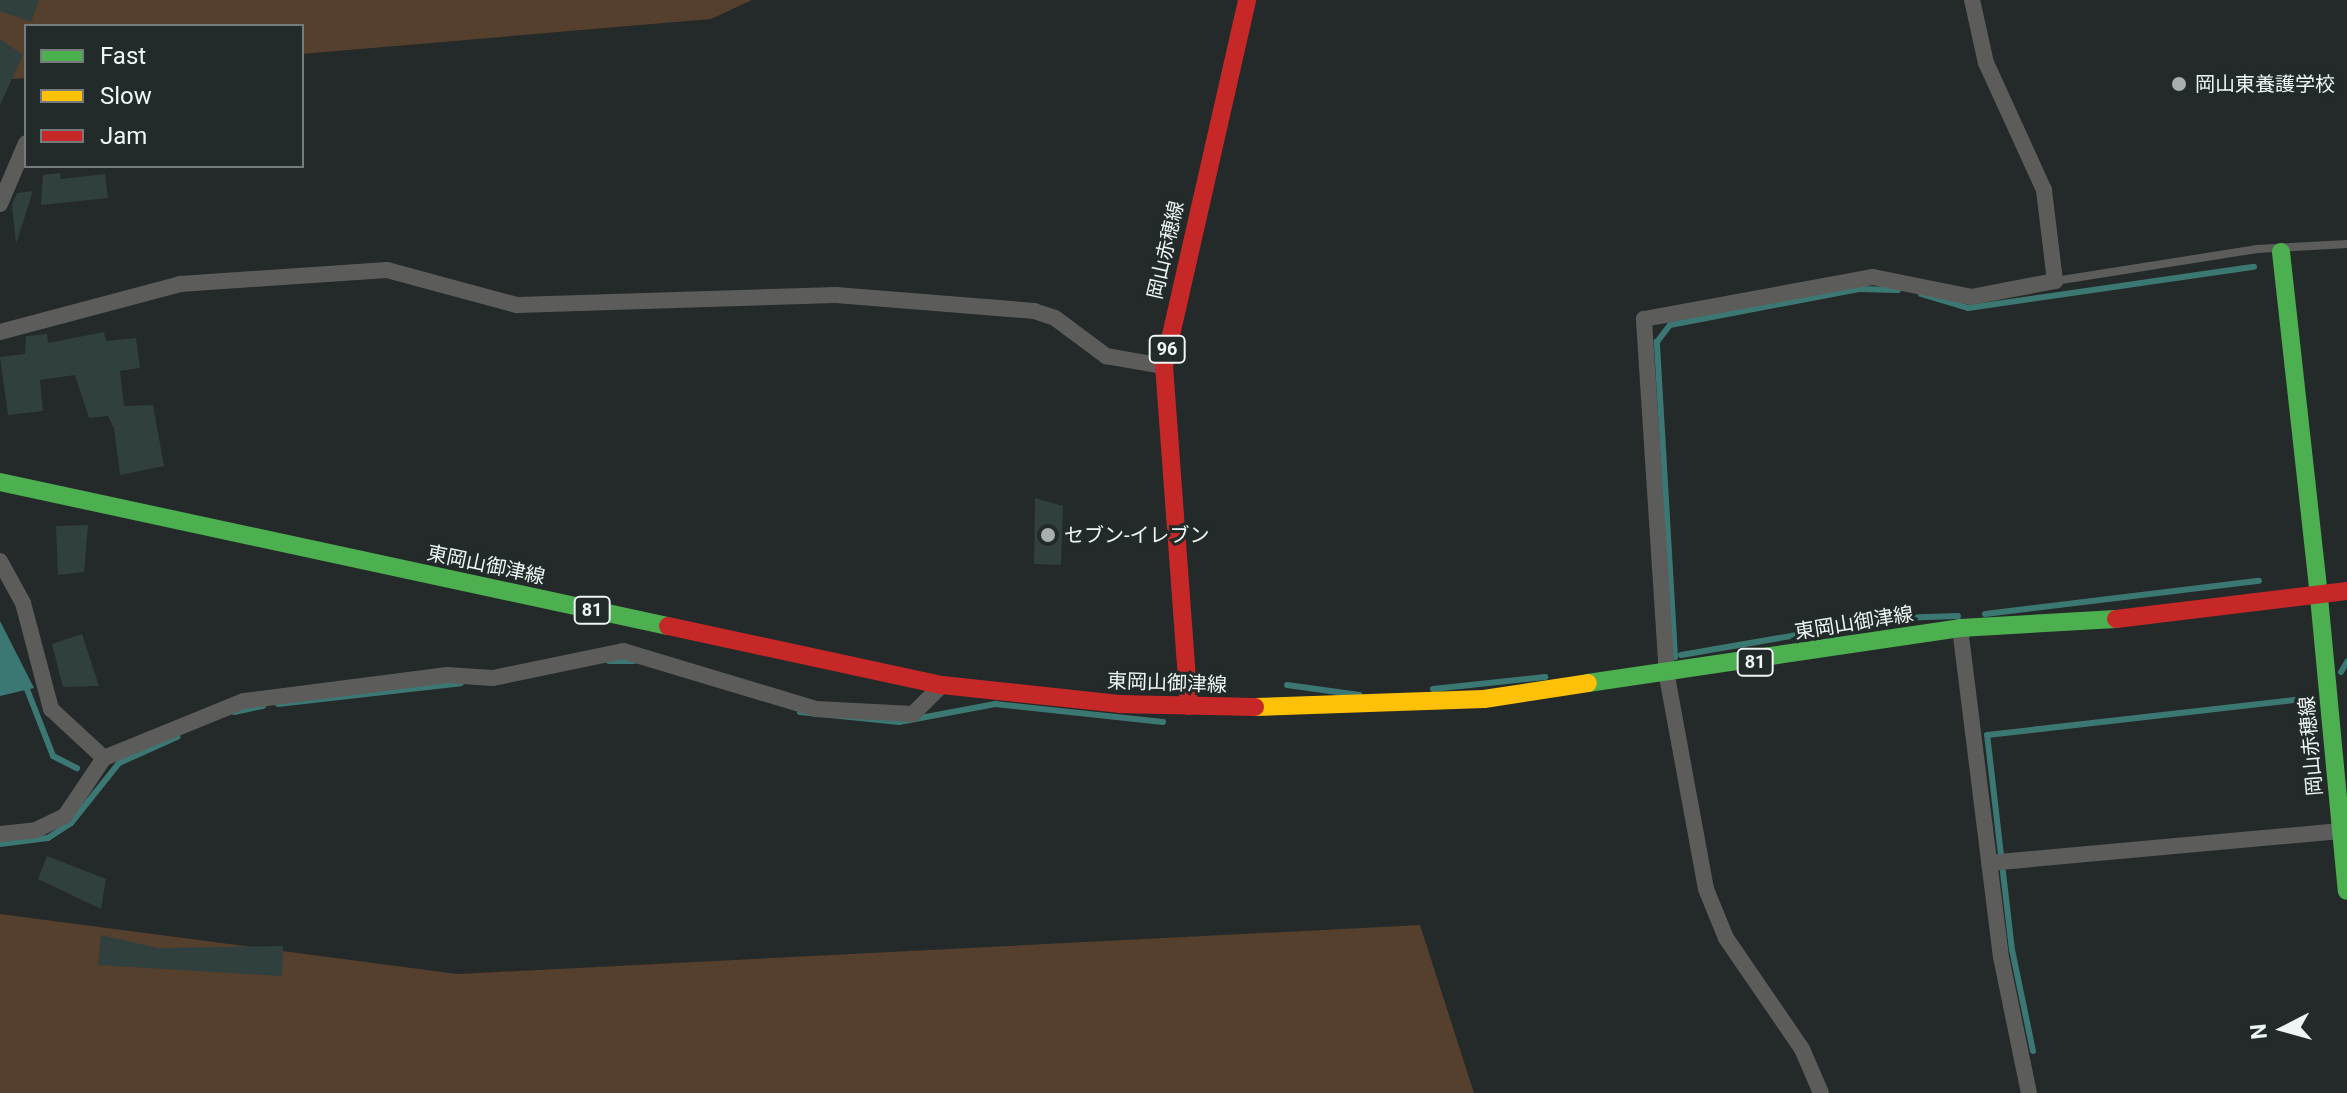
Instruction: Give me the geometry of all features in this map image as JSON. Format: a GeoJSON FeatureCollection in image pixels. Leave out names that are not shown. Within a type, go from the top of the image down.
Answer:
{"type":"FeatureCollection","features":[{"type":"Feature","properties":{"kind":"main road","name":"岡山赤穂線"},"geometry":{"type":"LineString","coordinates":[[1189,706],[1164,366],[1247,0]]}},
{"type":"Feature","properties":{"kind":"main road","name":"岡山赤穂線"},"geometry":{"type":"LineString","coordinates":[[2281,252],[2347,891]]}},
{"type":"Feature","properties":{"kind":"main road","name":"東岡山御津線"},"geometry":{"type":"LineString","coordinates":[[0,482],[942,685],[1189,706],[1407,706],[1667,676],[1960,628],[2181,615],[2347,591]]}},
{"type":"Feature","properties":{"kind":"street"},"geometry":{"type":"LineString","coordinates":[[1821,1093],[1802,1049],[1726,938],[1706,889],[1667,676],[1644,319],[1873,277],[1971,297],[2055,281],[2044,190],[1986,63],[1972,0]]}},
{"type":"Feature","properties":{"kind":"street"},"geometry":{"type":"LineString","coordinates":[[0,204],[24,148]]}},
{"type":"Feature","properties":{"kind":"street"},"geometry":{"type":"LineString","coordinates":[[0,332],[180,284],[387,270],[517,305],[836,295],[1034,311],[1106,356],[1164,366]]}},
{"type":"Feature","properties":{"kind":"street"},"geometry":{"type":"LineString","coordinates":[[0,561],[23,603],[51,709],[104,758]]}},
{"type":"Feature","properties":{"kind":"street"},"geometry":{"type":"LineString","coordinates":[[1960,628],[2029,1093]]}},
{"type":"Feature","properties":{"kind":"street"},"geometry":{"type":"LineString","coordinates":[[0,834],[36,830],[65,816],[104,758],[244,701],[447,675],[493,678],[623,651],[816,709],[913,714],[942,685]]}},
{"type":"Feature","properties":{"kind":"street"},"geometry":{"type":"LineString","coordinates":[[1997,862],[2341,831]]}},
{"type":"Feature","properties":{"kind":"lane"},"geometry":{"type":"LineString","coordinates":[[2055,281],[2145,263],[2347,244]]}},
{"type":"Feature","properties":{"kind":"shaded area"},"geometry":{"type":"Polygon","coordinates":[[[0,0],[752,0],[711,19],[304,54],[304,24],[24,24],[24,78],[0,80],[0,0]]]}},
{"type":"Feature","properties":{"kind":"shaded area"},"geometry":{"type":"Polygon","coordinates":[[[0,914],[457,974],[1420,925],[1474,1093],[0,1093],[0,914]]]}},
{"type":"Feature","properties":{"kind":"water"},"geometry":{"type":"Polygon","coordinates":[[[0,621],[34,688],[0,696],[0,621]]]}},
{"type":"Feature","properties":{"kind":"building"},"geometry":{"type":"Polygon","coordinates":[[[0,0],[39,0],[31,22],[0,11],[0,0]]]}},
{"type":"Feature","properties":{"kind":"building"},"geometry":{"type":"Polygon","coordinates":[[[0,39],[23,55],[0,105],[0,39]]]}},
{"type":"Feature","properties":{"kind":"building"},"geometry":{"type":"Polygon","coordinates":[[[60,173],[61,179],[105,174],[108,198],[41,205],[43,175],[60,173]]]}},
{"type":"Feature","properties":{"kind":"building"},"geometry":{"type":"Polygon","coordinates":[[[33,191],[16,244],[12,205],[17,193],[33,191]]]}},
{"type":"Feature","properties":{"kind":"building"},"geometry":{"type":"Polygon","coordinates":[[[104,332],[106,341],[136,338],[140,368],[120,371],[124,406],[153,405],[164,466],[120,475],[114,428],[108,416],[89,418],[75,375],[40,380],[43,411],[8,415],[0,357],[25,354],[26,336],[47,334],[48,343],[104,332]]]}},
{"type":"Feature","properties":{"kind":"building","name":"セブン-イレブン"},"geometry":{"type":"Polygon","coordinates":[[[1035,498],[1063,506],[1061,565],[1034,564],[1035,498]]]}},
{"type":"Feature","properties":{"kind":"building"},"geometry":{"type":"Polygon","coordinates":[[[88,525],[84,572],[58,575],[56,526],[88,525]]]}},
{"type":"Feature","properties":{"kind":"building"},"geometry":{"type":"Polygon","coordinates":[[[82,634],[99,686],[63,687],[52,644],[82,634]]]}},
{"type":"Feature","properties":{"kind":"building"},"geometry":{"type":"Polygon","coordinates":[[[47,856],[106,879],[101,909],[38,879],[47,856]]]}},
{"type":"Feature","properties":{"kind":"building"},"geometry":{"type":"Polygon","coordinates":[[[101,935],[158,948],[283,946],[282,976],[98,965],[101,935]]]}},
{"type":"Feature","properties":{"kind":"waterway"},"geometry":{"type":"LineString","coordinates":[[1921,294],[1968,308],[2254,267]]}},
{"type":"Feature","properties":{"kind":"waterway"},"geometry":{"type":"LineString","coordinates":[[1675,657],[1657,342],[1670,325],[1858,289],[1898,290]]}},
{"type":"Feature","properties":{"kind":"waterway"},"geometry":{"type":"LineString","coordinates":[[1985,614],[2259,581]]}},
{"type":"Feature","properties":{"kind":"waterway"},"geometry":{"type":"LineString","coordinates":[[1681,655],[1895,618],[1958,616]]}},
{"type":"Feature","properties":{"kind":"waterway"},"geometry":{"type":"LineString","coordinates":[[609,661],[634,661]]}},
{"type":"Feature","properties":{"kind":"waterway"},"geometry":{"type":"LineString","coordinates":[[2341,672],[2347,662]]}},
{"type":"Feature","properties":{"kind":"waterway"},"geometry":{"type":"LineString","coordinates":[[1433,689],[1545,677]]}},
{"type":"Feature","properties":{"kind":"waterway"},"geometry":{"type":"LineString","coordinates":[[278,704],[461,683]]}},
{"type":"Feature","properties":{"kind":"waterway"},"geometry":{"type":"LineString","coordinates":[[25,684],[53,756],[77,768]]}},
{"type":"Feature","properties":{"kind":"waterway"},"geometry":{"type":"LineString","coordinates":[[1287,685],[1359,695]]}},
{"type":"Feature","properties":{"kind":"waterway"},"geometry":{"type":"LineString","coordinates":[[2033,1051],[2012,950],[1987,735],[2296,700]]}},
{"type":"Feature","properties":{"kind":"waterway"},"geometry":{"type":"LineString","coordinates":[[800,712],[899,722],[995,704],[1163,722]]}},
{"type":"Feature","properties":{"kind":"waterway"},"geometry":{"type":"LineString","coordinates":[[234,712],[263,706]]}},
{"type":"Feature","properties":{"kind":"waterway"},"geometry":{"type":"LineString","coordinates":[[0,844],[48,838],[71,823],[119,763],[177,737]]}},
{"type":"Feature","properties":{"kind":"traffic: fast"},"geometry":{"type":"LineString","coordinates":[[2281,252],[2319,597]]}},
{"type":"Feature","properties":{"kind":"traffic: fast"},"geometry":{"type":"LineString","coordinates":[[0,482],[668,626]]}},
{"type":"Feature","properties":{"kind":"traffic: fast"},"geometry":{"type":"LineString","coordinates":[[2319,597],[2347,891]]}},
{"type":"Feature","properties":{"kind":"traffic: fast"},"geometry":{"type":"LineString","coordinates":[[1588,683],[1960,628],[2116,619]]}},
{"type":"Feature","properties":{"kind":"traffic: slow"},"geometry":{"type":"LineString","coordinates":[[1255,707],[1484,699],[1588,683]]}},
{"type":"Feature","properties":{"kind":"traffic: jam"},"geometry":{"type":"LineString","coordinates":[[1189,706],[1164,366],[1247,0]]}},
{"type":"Feature","properties":{"kind":"traffic: jam"},"geometry":{"type":"LineString","coordinates":[[2116,619],[2347,591]]}},
{"type":"Feature","properties":{"kind":"traffic: jam"},"geometry":{"type":"LineString","coordinates":[[668,626],[942,685],[1119,704],[1255,707]]}},
{"type":"Feature","properties":{"kind":"place","name":"岡山東養護学校"},"geometry":{"type":"Point","coordinates":[2179,84]}},
{"type":"Feature","properties":{"kind":"place","name":"セブン-イレブン"},"geometry":{"type":"Point","coordinates":[1048,535]}}]}
